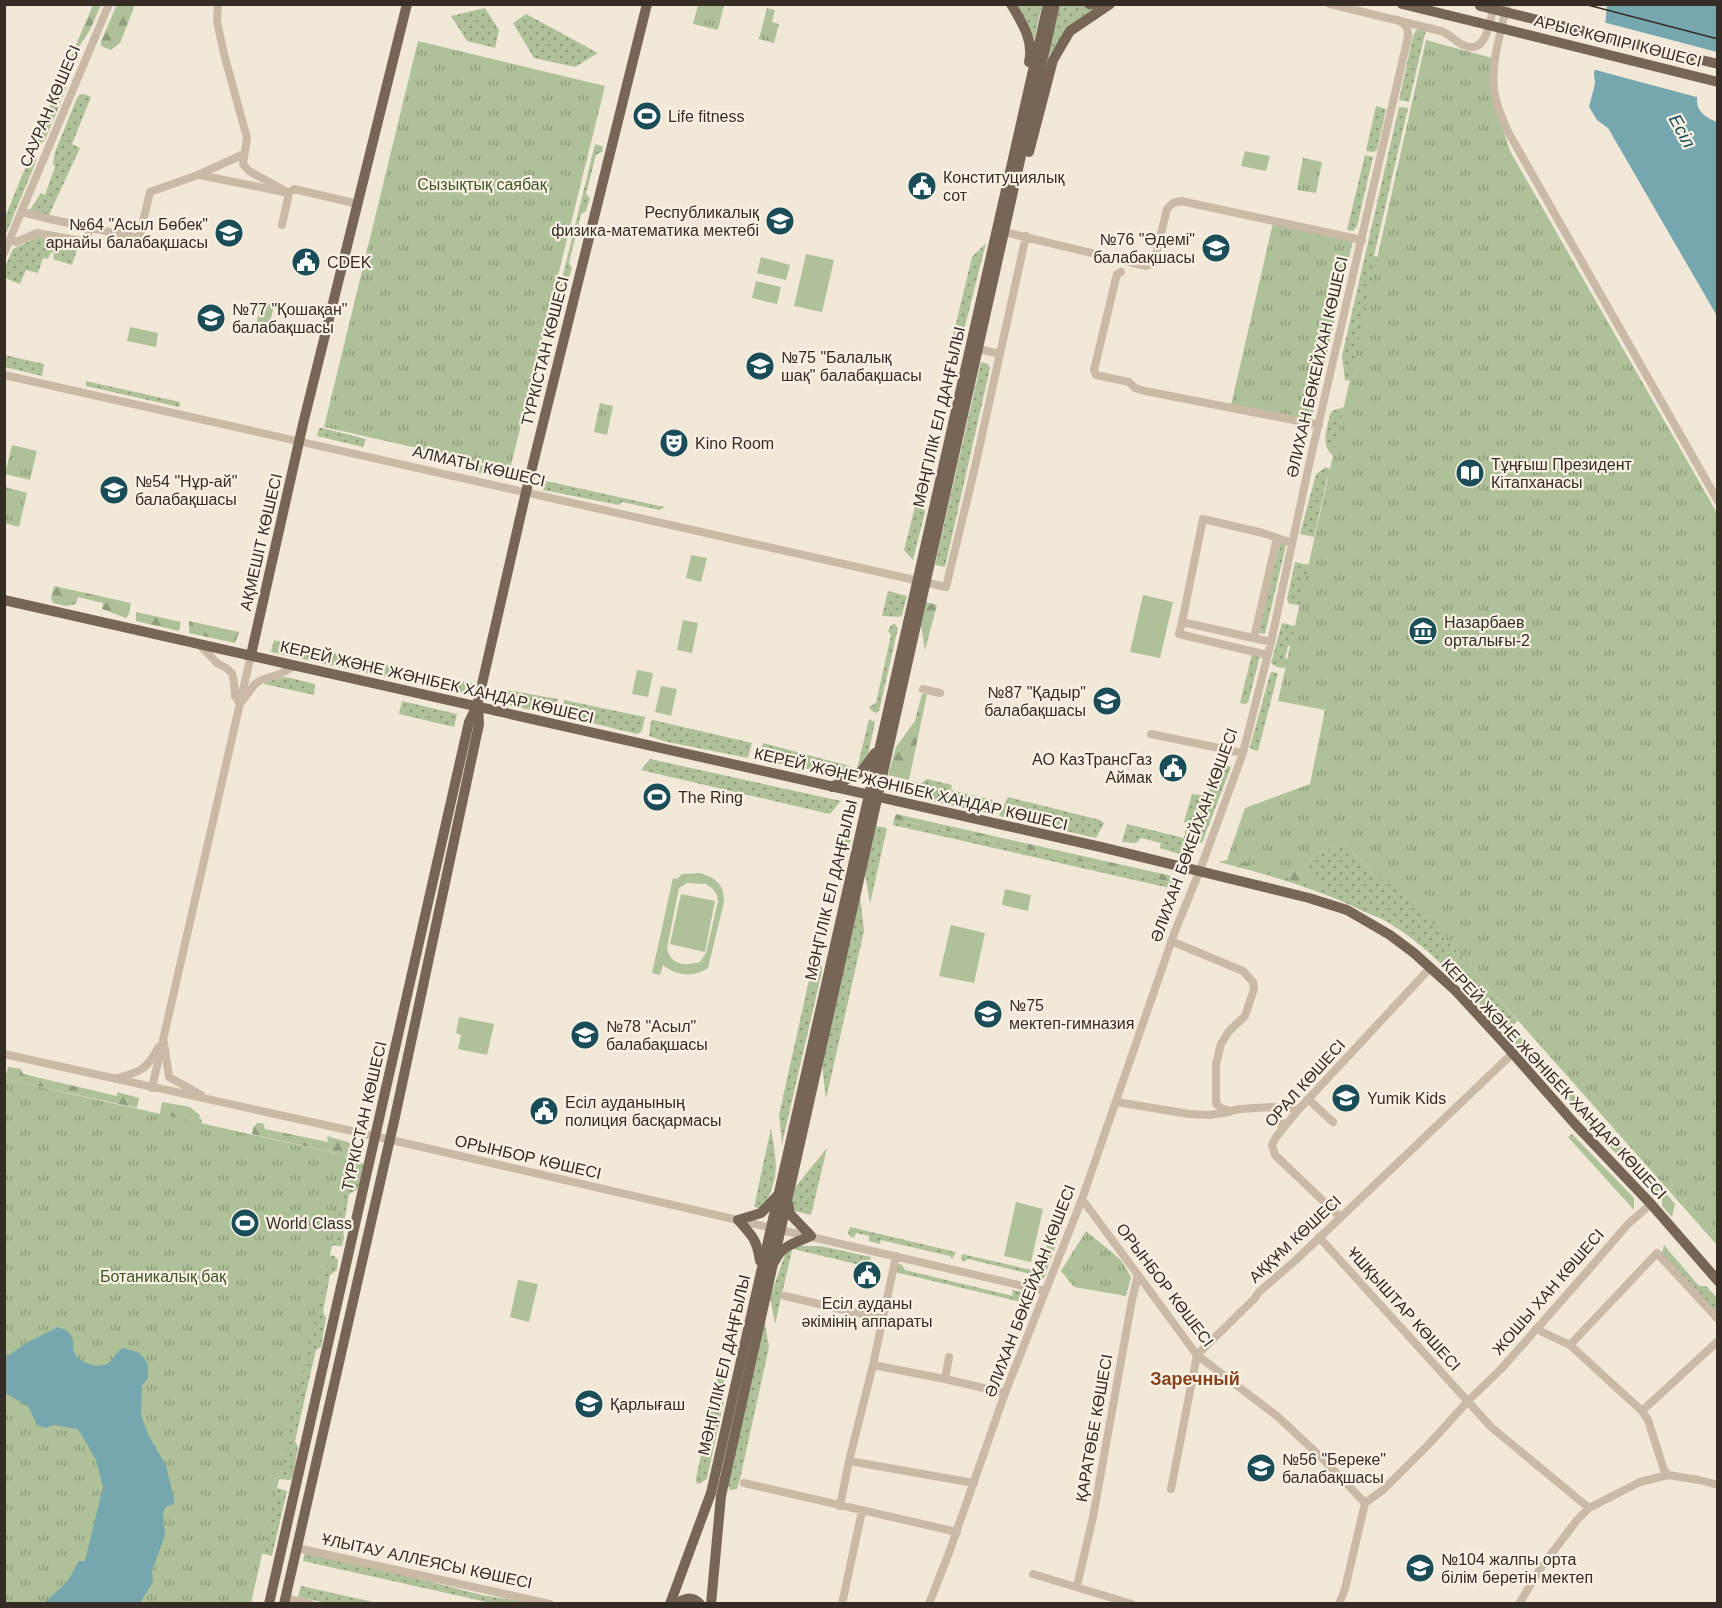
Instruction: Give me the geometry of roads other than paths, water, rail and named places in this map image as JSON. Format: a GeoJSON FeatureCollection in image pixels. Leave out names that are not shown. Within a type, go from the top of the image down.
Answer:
{"type":"FeatureCollection","features":[{"type":"Feature","properties":{"kind":"main road","name":"АҚМЕШІТ КӨШЕСІ"},"geometry":{"type":"LineString","coordinates":[[251,655],[299,441],[407,4]]}},
{"type":"Feature","properties":{"kind":"main road","name":"ТҮРКІСТАН КӨШЕСІ"},"geometry":{"type":"LineString","coordinates":[[269,1604],[469,722],[477,706],[525,492],[647,4]]}},
{"type":"Feature","properties":{"kind":"main road"},"geometry":{"type":"LineString","coordinates":[[1006,207],[1002,185],[1031,54],[1026,31],[1011,4]]}},
{"type":"Feature","properties":{"kind":"main road","name":"МӘҢГІЛІК ЕЛ ДАҢҒЫЛЫ"},"geometry":{"type":"LineString","coordinates":[[974,348],[1004,231],[1006,207],[1048,4]]}},
{"type":"Feature","properties":{"kind":"main road","name":"МӘҢГІЛІК ЕЛ ДАҢҒЫЛЫ"},"geometry":{"type":"LineString","coordinates":[[711,1604],[721,1496],[766,1269],[1006,207],[1055,4]]}},
{"type":"Feature","properties":{"kind":"main road"},"geometry":{"type":"LineString","coordinates":[[1089,4],[1097,4]]}},
{"type":"Feature","properties":{"kind":"main road"},"geometry":{"type":"LineString","coordinates":[[1006,207],[1016,198],[1020,189],[1053,60],[1070,31],[1110,4]]}},
{"type":"Feature","properties":{"kind":"main road","name":"АРЫС КӨПІРІ КӨШЕСІ"},"geometry":{"type":"LineString","coordinates":[[1402,4],[1718,82]]}},
{"type":"Feature","properties":{"kind":"main road","name":"АРЫС КӨПІРІ КӨШЕСІ"},"geometry":{"type":"LineString","coordinates":[[1476,5],[1718,64]]}},
{"type":"Feature","properties":{"kind":"main road","name":"МӘҢГІЛІК ЕЛ ДАҢҒЫЛЫ"},"geometry":{"type":"LineString","coordinates":[[873,796],[879,748],[921,582]]}},
{"type":"Feature","properties":{"kind":"main road","name":"КЕРЕЙ ЖӘНЕ ЖӘНІБЕК ХАНДАР КӨШЕСІ"},"geometry":{"type":"LineString","coordinates":[[4,600],[1200,870],[1310,898],[1347,910],[1390,935],[1431,967],[1456,991],[1574,1123],[1651,1204],[1718,1283]]}},
{"type":"Feature","properties":{"kind":"main road","name":"ТҮРКІСТАН КӨШЕСІ"},"geometry":{"type":"LineString","coordinates":[[285,1601],[480,724],[477,706]]}},
{"type":"Feature","properties":{"kind":"main road"},"geometry":{"type":"LineString","coordinates":[[832,787],[862,771],[879,748]]}},
{"type":"Feature","properties":{"kind":"main road"},"geometry":{"type":"LineString","coordinates":[[782,1197],[790,1214],[811,1236],[788,1246],[766,1269],[754,1237],[738,1220],[761,1213],[782,1197]]}},
{"type":"Feature","properties":{"kind":"main road","name":"МӘҢГІЛІК ЕЛ ДАҢҒЫЛЫ"},"geometry":{"type":"LineString","coordinates":[[670,1604],[711,1493],[766,1269]]}},
{"type":"Feature","properties":{"kind":"main road"},"geometry":{"type":"LineString","coordinates":[[332,1326],[332,1330],[338,1335],[347,1326]]}},
{"type":"Feature","properties":{"kind":"main road"},"geometry":{"type":"LineString","coordinates":[[322,1368],[328,1362],[332,1362],[336,1364],[337,1371]]}},
{"type":"Feature","properties":{"kind":"main road"},"geometry":{"type":"LineString","coordinates":[[282,1545],[284,1557],[293,1558],[296,1551]]}},
{"type":"Feature","properties":{"kind":"main road"},"geometry":{"type":"LineString","coordinates":[[272,1589],[282,1584],[285,1589],[285,1601]]}},
{"type":"Feature","properties":{"kind":"main road"},"geometry":{"type":"LineString","coordinates":[[676,1604],[683,1599],[690,1598],[696,1599],[700,1604]]}},
{"type":"Feature","properties":{"kind":"street","name":"САУРАН КӨШЕСІ"},"geometry":{"type":"LineString","coordinates":[[4,253],[110,4]]}},
{"type":"Feature","properties":{"kind":"street"},"geometry":{"type":"LineString","coordinates":[[218,4],[217,21],[224,54],[247,138],[243,164],[249,171],[289,193]]}},
{"type":"Feature","properties":{"kind":"street"},"geometry":{"type":"LineString","coordinates":[[1330,4],[1441,31],[1464,45],[1473,46],[1485,39],[1494,4]]}},
{"type":"Feature","properties":{"kind":"street"},"geometry":{"type":"LineString","coordinates":[[1507,4],[1497,45],[1494,78],[1496,102],[1507,130],[1718,501]]}},
{"type":"Feature","properties":{"kind":"street","name":"ӘЛИХАН БӨКЕЙХАН КӨШЕСІ"},"geometry":{"type":"LineString","coordinates":[[930,1604],[1005,1393],[1082,1198],[1171,942],[1243,753],[1271,642],[1408,33],[1406,27],[1398,20]]}},
{"type":"Feature","properties":{"kind":"street"},"geometry":{"type":"LineString","coordinates":[[22,212],[139,238],[150,192],[198,175],[244,154]]}},
{"type":"Feature","properties":{"kind":"street"},"geometry":{"type":"LineString","coordinates":[[198,175],[289,193]]}},
{"type":"Feature","properties":{"kind":"street"},"geometry":{"type":"LineString","coordinates":[[282,225],[289,193],[294,189],[358,204]]}},
{"type":"Feature","properties":{"kind":"street"},"geometry":{"type":"LineString","coordinates":[[1004,231],[1146,266],[1154,263],[1167,209],[1173,203],[1181,201],[1362,240]]}},
{"type":"Feature","properties":{"kind":"street"},"geometry":{"type":"LineString","coordinates":[[10,239],[16,242],[37,233],[81,241],[87,237],[90,228]]}},
{"type":"Feature","properties":{"kind":"street"},"geometry":{"type":"LineString","coordinates":[[974,348],[1000,354],[1026,236]]}},
{"type":"Feature","properties":{"kind":"street"},"geometry":{"type":"LineString","coordinates":[[1121,272],[1117,274],[1094,370],[1096,375],[1129,382],[1134,388],[1145,391],[1319,425]]}},
{"type":"Feature","properties":{"kind":"street","name":"АЛМАТЫ КӨШЕСІ"},"geometry":{"type":"LineString","coordinates":[[4,375],[946,587],[1000,354]]}},
{"type":"Feature","properties":{"kind":"street"},"geometry":{"type":"LineString","coordinates":[[1268,655],[1179,634],[1203,519],[1263,533],[1292,543]]}},
{"type":"Feature","properties":{"kind":"street"},"geometry":{"type":"LineString","coordinates":[[1254,638],[1277,538]]}},
{"type":"Feature","properties":{"kind":"street"},"geometry":{"type":"LineString","coordinates":[[1182,622],[1271,642]]}},
{"type":"Feature","properties":{"kind":"street"},"geometry":{"type":"LineString","coordinates":[[198,643],[217,663],[232,673],[235,696],[240,704],[255,684],[296,665]]}},
{"type":"Feature","properties":{"kind":"street","name":"АҚМЕШІТ КӨШЕСІ"},"geometry":{"type":"LineString","coordinates":[[152,1088],[251,655]]}},
{"type":"Feature","properties":{"kind":"street"},"geometry":{"type":"LineString","coordinates":[[923,689],[940,693]]}},
{"type":"Feature","properties":{"kind":"street"},"geometry":{"type":"LineString","coordinates":[[1151,734],[1243,753]]}},
{"type":"Feature","properties":{"kind":"street"},"geometry":{"type":"LineString","coordinates":[[1171,942],[1243,971],[1253,982],[1254,989],[1245,1016],[1229,1031],[1221,1044],[1216,1064],[1216,1104],[1230,1111]]}},
{"type":"Feature","properties":{"kind":"street","name":"ОРАЛ КӨШЕСІ"},"geometry":{"type":"LineString","coordinates":[[1340,1217],[1275,1155],[1272,1145],[1299,1109],[1431,967]]}},
{"type":"Feature","properties":{"kind":"street"},"geometry":{"type":"LineString","coordinates":[[115,1079],[145,1068],[163,1037]]}},
{"type":"Feature","properties":{"kind":"street"},"geometry":{"type":"LineString","coordinates":[[163,1037],[169,1077],[208,1100]]}},
{"type":"Feature","properties":{"kind":"street","name":"АҚҚҰМ КӨШЕСІ"},"geometry":{"type":"LineString","coordinates":[[1197,1355],[1259,1292],[1296,1260],[1513,1053]]}},
{"type":"Feature","properties":{"kind":"street","name":"ОРЫНБОР КӨШЕСІ"},"geometry":{"type":"LineString","coordinates":[[4,1054],[1045,1291]]}},
{"type":"Feature","properties":{"kind":"street"},"geometry":{"type":"LineString","coordinates":[[1308,1100],[1333,1122]]}},
{"type":"Feature","properties":{"kind":"street"},"geometry":{"type":"LineString","coordinates":[[1117,1102],[1189,1114],[1210,1115],[1240,1109],[1270,1107],[1299,1109]]}},
{"type":"Feature","properties":{"kind":"street"},"geometry":{"type":"LineString","coordinates":[[1270,1107],[1278,1114],[1282,1129]]}},
{"type":"Feature","properties":{"kind":"street","name":"ОРЫНБОР КӨШЕСІ"},"geometry":{"type":"LineString","coordinates":[[1082,1198],[1197,1355],[1277,1416],[1365,1503]]}},
{"type":"Feature","properties":{"kind":"street","name":"ЖОШЫ ХАН КӨШЕСІ"},"geometry":{"type":"LineString","coordinates":[[1365,1503],[1398,1476],[1502,1368],[1586,1275],[1628,1224],[1651,1204]]}},
{"type":"Feature","properties":{"kind":"street","name":"ҰШҚЫШТАР КӨШЕСІ"},"geometry":{"type":"LineString","coordinates":[[1319,1237],[1491,1426],[1589,1508]]}},
{"type":"Feature","properties":{"kind":"street"},"geometry":{"type":"LineString","coordinates":[[1570,1345],[1657,1252],[1718,1319]]}},
{"type":"Feature","properties":{"kind":"street"},"geometry":{"type":"LineString","coordinates":[[840,1506],[896,1256]]}},
{"type":"Feature","properties":{"kind":"street","name":"ҚАРАТӨБЕ КӨШЕСІ"},"geometry":{"type":"LineString","coordinates":[[1077,1586],[1093,1517],[1138,1275]]}},
{"type":"Feature","properties":{"kind":"street"},"geometry":{"type":"LineString","coordinates":[[786,1296],[883,1319]]}},
{"type":"Feature","properties":{"kind":"street"},"geometry":{"type":"LineString","coordinates":[[1536,1329],[1570,1345],[1642,1412],[1648,1420],[1664,1470],[1668,1475]]}},
{"type":"Feature","properties":{"kind":"street"},"geometry":{"type":"LineString","coordinates":[[1642,1412],[1718,1341]]}},
{"type":"Feature","properties":{"kind":"street"},"geometry":{"type":"LineString","coordinates":[[1171,1488],[1197,1355]]}},
{"type":"Feature","properties":{"kind":"street"},"geometry":{"type":"LineString","coordinates":[[945,1379],[949,1357]]}},
{"type":"Feature","properties":{"kind":"street"},"geometry":{"type":"LineString","coordinates":[[873,1365],[1005,1393]]}},
{"type":"Feature","properties":{"kind":"street"},"geometry":{"type":"LineString","coordinates":[[849,1461],[974,1483]]}},
{"type":"Feature","properties":{"kind":"street"},"geometry":{"type":"LineString","coordinates":[[1519,1604],[1540,1569],[1577,1520],[1589,1508],[1640,1482],[1668,1475],[1718,1485]]}},
{"type":"Feature","properties":{"kind":"street"},"geometry":{"type":"LineString","coordinates":[[744,1483],[957,1532]]}},
{"type":"Feature","properties":{"kind":"street"},"geometry":{"type":"LineString","coordinates":[[1340,1604],[1365,1503]]}},
{"type":"Feature","properties":{"kind":"street"},"geometry":{"type":"LineString","coordinates":[[842,1604],[862,1511]]}},
{"type":"Feature","properties":{"kind":"street","name":"ҰЛЫТАУ АЛЛЕЯСЫ КӨШЕСІ"},"geometry":{"type":"LineString","coordinates":[[296,1551],[550,1604]]}},
{"type":"Feature","properties":{"kind":"street"},"geometry":{"type":"LineString","coordinates":[[1034,1574],[1132,1604]]}},
{"type":"Feature","properties":{"kind":"street"},"geometry":{"type":"LineString","coordinates":[[285,1601],[310,1604]]}},
{"type":"Feature","properties":{"kind":"water","name":"Есіл"},"geometry":{"type":"Polygon","coordinates":[[[1607,5],[1717,5],[1717,57],[1702,84],[1697,101],[1699,109],[1705,116],[1717,122],[1717,316],[1608,128],[1597,120],[1589,107],[1595,84],[1594,73],[1605,26],[1607,5]]]}},
{"type":"Feature","properties":{"kind":"water"},"geometry":{"type":"Polygon","coordinates":[[[58,1327],[70,1334],[76,1356],[88,1364],[98,1366],[107,1364],[123,1348],[138,1352],[148,1365],[148,1378],[142,1386],[141,1415],[148,1434],[166,1466],[174,1504],[167,1506],[163,1512],[165,1535],[152,1571],[153,1582],[140,1603],[44,1603],[67,1582],[79,1561],[85,1561],[103,1487],[96,1460],[78,1429],[53,1425],[45,1428],[37,1425],[28,1406],[5,1393],[6,1357],[30,1341],[58,1327]]]}},
{"type":"Feature","properties":{"kind":"tram line"},"geometry":{"type":"LineString","coordinates":[[1584,4],[1718,39]]}},
{"type":"Feature","properties":{"kind":"place","name":"Life fitness"},"geometry":{"type":"Point","coordinates":[647,116]}},
{"type":"Feature","properties":{"kind":"place","name":"Конституциялық сот"},"geometry":{"type":"Point","coordinates":[922,186]}},
{"type":"Feature","properties":{"kind":"place","name":"Республикалық физика-математика мектебі"},"geometry":{"type":"Point","coordinates":[780,221]}},
{"type":"Feature","properties":{"kind":"place","name":"№64 \"Асыл Бөбек\" арнайы балабақшасы"},"geometry":{"type":"Point","coordinates":[229,233]}},
{"type":"Feature","properties":{"kind":"place","name":"№76 \"Әдемі\" балабақшасы"},"geometry":{"type":"Point","coordinates":[1216,248]}},
{"type":"Feature","properties":{"kind":"place","name":"CDEK"},"geometry":{"type":"Point","coordinates":[306,262]}},
{"type":"Feature","properties":{"kind":"place","name":"№77 \"Қошақан\" балабақшасы"},"geometry":{"type":"Point","coordinates":[211,318]}},
{"type":"Feature","properties":{"kind":"place","name":"№75 \"Балалық шақ\" балабақшасы"},"geometry":{"type":"Point","coordinates":[760,366]}},
{"type":"Feature","properties":{"kind":"place","name":"Kino Room"},"geometry":{"type":"Point","coordinates":[674,443]}},
{"type":"Feature","properties":{"kind":"place","name":"Тұңғыш Президент Кітапханасы"},"geometry":{"type":"Point","coordinates":[1470,473]}},
{"type":"Feature","properties":{"kind":"place","name":"№54 \"Нұр-ай\" балабақшасы"},"geometry":{"type":"Point","coordinates":[114,490]}},
{"type":"Feature","properties":{"kind":"place","name":"Назарбаев орталығы-2"},"geometry":{"type":"Point","coordinates":[1423,631]}},
{"type":"Feature","properties":{"kind":"place","name":"№87 \"Қадыр\" балабақшасы"},"geometry":{"type":"Point","coordinates":[1107,701]}},
{"type":"Feature","properties":{"kind":"place","name":"АО КазТрансГаз Аймак"},"geometry":{"type":"Point","coordinates":[1173,768]}},
{"type":"Feature","properties":{"kind":"place","name":"The Ring"},"geometry":{"type":"Point","coordinates":[657,797]}},
{"type":"Feature","properties":{"kind":"place","name":"№75 мектеп-гимназия"},"geometry":{"type":"Point","coordinates":[988,1014]}},
{"type":"Feature","properties":{"kind":"place","name":"№78 \"Асыл\" балабақшасы"},"geometry":{"type":"Point","coordinates":[585,1035]}},
{"type":"Feature","properties":{"kind":"place","name":"Yumik Kids"},"geometry":{"type":"Point","coordinates":[1346,1098]}},
{"type":"Feature","properties":{"kind":"place","name":"Есіл ауданының полиция басқармасы"},"geometry":{"type":"Point","coordinates":[544,1111]}},
{"type":"Feature","properties":{"kind":"place","name":"World Class"},"geometry":{"type":"Point","coordinates":[245,1223]}},
{"type":"Feature","properties":{"kind":"place","name":"Есіл ауданы әкімінің аппараты"},"geometry":{"type":"Point","coordinates":[867,1275]}},
{"type":"Feature","properties":{"kind":"place","name":"Қарлығаш"},"geometry":{"type":"Point","coordinates":[589,1404]}},
{"type":"Feature","properties":{"kind":"place","name":"№56 \"Береке\" балабақшасы"},"geometry":{"type":"Point","coordinates":[1261,1468]}},
{"type":"Feature","properties":{"kind":"place","name":"№104 жалпы орта білім беретін мектеп"},"geometry":{"type":"Point","coordinates":[1420,1568]}},
{"type":"Feature","properties":{"kind":"district","name":"Заречный"},"geometry":{"type":"Point","coordinates":[1195,1379]}},
{"type":"Feature","properties":{"kind":"park label","name":"Сызықтық саябақ"},"geometry":{"type":"Point","coordinates":[482,184]}},
{"type":"Feature","properties":{"kind":"park label","name":"Ботаникалық бақ"},"geometry":{"type":"Point","coordinates":[163,1276]}}]}
